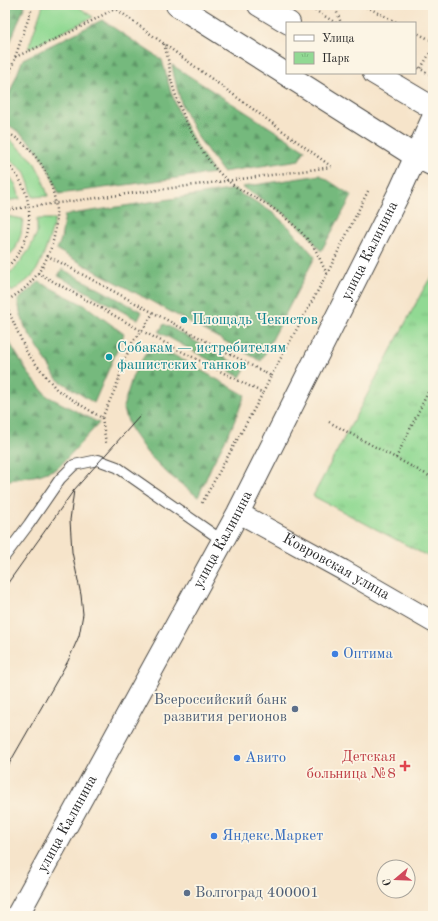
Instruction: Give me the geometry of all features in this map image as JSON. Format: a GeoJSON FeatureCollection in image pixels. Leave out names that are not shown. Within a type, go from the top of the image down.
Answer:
{"type":"FeatureCollection","features":[{"type":"Feature","properties":{"kind":"street"},"geometry":{"type":"LineString","coordinates":[[177,5],[286,74]]}},
{"type":"Feature","properties":{"kind":"street"},"geometry":{"type":"LineString","coordinates":[[258,5],[287,22]]}},
{"type":"Feature","properties":{"kind":"street"},"geometry":{"type":"LineString","coordinates":[[286,74],[424,161]]}},
{"type":"Feature","properties":{"kind":"street"},"geometry":{"type":"LineString","coordinates":[[376,74],[433,108]]}},
{"type":"Feature","properties":{"kind":"street","name":"улица Калинина"},"geometry":{"type":"LineString","coordinates":[[17,916],[223,542],[397,197],[424,161],[433,118]]}},
{"type":"Feature","properties":{"kind":"street","name":"Ковровская улица"},"geometry":{"type":"LineString","coordinates":[[238,513],[433,622]]}},
{"type":"Feature","properties":{"kind":"lane"},"geometry":{"type":"LineString","coordinates":[[5,556],[60,479],[74,465],[98,460],[117,467],[223,542]]}},
{"type":"Feature","properties":{"kind":"path"},"geometry":{"type":"LineString","coordinates":[[5,87],[32,5]]}},
{"type":"Feature","properties":{"kind":"path"},"geometry":{"type":"LineString","coordinates":[[5,210],[332,167],[111,5]]}},
{"type":"Feature","properties":{"kind":"path"},"geometry":{"type":"LineString","coordinates":[[306,5],[334,22]]}},
{"type":"Feature","properties":{"kind":"path"},"geometry":{"type":"LineString","coordinates":[[334,5],[341,22]]}},
{"type":"Feature","properties":{"kind":"path"},"geometry":{"type":"LineString","coordinates":[[363,5],[396,22]]}},
{"type":"Feature","properties":{"kind":"path"},"geometry":{"type":"LineString","coordinates":[[15,57],[82,27],[115,8]]}},
{"type":"Feature","properties":{"kind":"path"},"geometry":{"type":"LineString","coordinates":[[416,32],[433,41]]}},
{"type":"Feature","properties":{"kind":"path"},"geometry":{"type":"LineString","coordinates":[[164,44],[171,82],[184,117],[207,157],[228,181],[246,194],[261,201],[288,220],[314,248],[327,274]]}},
{"type":"Feature","properties":{"kind":"path"},"geometry":{"type":"LineString","coordinates":[[421,68],[433,48]]}},
{"type":"Feature","properties":{"kind":"path"},"geometry":{"type":"LineString","coordinates":[[416,66],[433,76]]}},
{"type":"Feature","properties":{"kind":"path"},"geometry":{"type":"LineString","coordinates":[[5,132],[24,144],[36,157],[45,171],[52,187],[56,203],[55,231],[48,256],[38,273],[29,284],[5,302],[27,353],[52,384],[57,390],[102,418],[116,387],[133,341],[154,313]]}},
{"type":"Feature","properties":{"kind":"path"},"geometry":{"type":"LineString","coordinates":[[5,162],[18,177],[26,191],[30,220],[24,244],[10,265],[5,269]]}},
{"type":"Feature","properties":{"kind":"path"},"geometry":{"type":"LineString","coordinates":[[193,520],[263,393],[270,376],[327,274],[369,189]]}},
{"type":"Feature","properties":{"kind":"path"},"geometry":{"type":"LineString","coordinates":[[48,256],[270,376]]}},
{"type":"Feature","properties":{"kind":"path"},"geometry":{"type":"LineString","coordinates":[[38,273],[142,331],[263,393]]}},
{"type":"Feature","properties":{"kind":"path"},"geometry":{"type":"LineString","coordinates":[[396,458],[433,384]]}},
{"type":"Feature","properties":{"kind":"path"},"geometry":{"type":"LineString","coordinates":[[329,422],[433,478]]}},
{"type":"Feature","properties":{"kind":"green space"},"geometry":{"type":"Polygon","coordinates":[[[5,5],[25,5],[5,55],[5,5]]]}},
{"type":"Feature","properties":{"kind":"green space"},"geometry":{"type":"Polygon","coordinates":[[[43,5],[76,5],[93,17],[28,49],[43,5]]]}},
{"type":"Feature","properties":{"kind":"green space"},"geometry":{"type":"Polygon","coordinates":[[[102,20],[162,60],[170,89],[179,113],[196,145],[214,173],[59,194],[43,159],[37,150],[24,137],[5,123],[5,105],[23,59],[102,20]]]}},
{"type":"Feature","properties":{"kind":"green space"},"geometry":{"type":"Polygon","coordinates":[[[172,65],[305,150],[299,160],[223,172],[197,136],[182,106],[172,65]]]}},
{"type":"Feature","properties":{"kind":"green space"},"geometry":{"type":"Polygon","coordinates":[[[5,137],[33,160],[42,177],[48,196],[33,197],[24,171],[5,156],[5,137]]]}},
{"type":"Feature","properties":{"kind":"green space"},"geometry":{"type":"Polygon","coordinates":[[[5,170],[16,185],[20,199],[5,201],[5,170]]]}},
{"type":"Feature","properties":{"kind":"green space"},"geometry":{"type":"Polygon","coordinates":[[[320,175],[352,196],[321,251],[307,233],[285,214],[242,187],[320,175]]]}},
{"type":"Feature","properties":{"kind":"green space"},"geometry":{"type":"Polygon","coordinates":[[[236,189],[242,195],[273,213],[291,229],[315,257],[261,361],[57,250],[61,239],[65,215],[236,189]]]}},
{"type":"Feature","properties":{"kind":"green space"},"geometry":{"type":"Polygon","coordinates":[[[6,216],[23,219],[21,234],[16,248],[5,260],[5,219],[6,216]]]}},
{"type":"Feature","properties":{"kind":"green space"},"geometry":{"type":"Polygon","coordinates":[[[37,219],[55,219],[37,269],[34,274],[12,292],[5,282],[5,275],[14,270],[29,250],[37,233],[37,219]]]}},
{"type":"Feature","properties":{"kind":"green space"},"geometry":{"type":"Polygon","coordinates":[[[62,269],[142,312],[138,320],[58,276],[62,269]]]}},
{"type":"Feature","properties":{"kind":"green space"},"geometry":{"type":"Polygon","coordinates":[[[433,277],[433,559],[313,496],[422,292],[429,280],[433,277]]]}},
{"type":"Feature","properties":{"kind":"green space"},"geometry":{"type":"Polygon","coordinates":[[[39,282],[86,306],[124,334],[94,403],[57,379],[25,327],[18,300],[39,282]]]}},
{"type":"Feature","properties":{"kind":"green space"},"geometry":{"type":"Polygon","coordinates":[[[164,324],[245,369],[240,377],[159,332],[164,324]]]}},
{"type":"Feature","properties":{"kind":"green space"},"geometry":{"type":"Polygon","coordinates":[[[5,335],[28,373],[47,396],[99,423],[58,468],[39,475],[5,481],[5,335]]]}},
{"type":"Feature","properties":{"kind":"green space"},"geometry":{"type":"Polygon","coordinates":[[[152,343],[245,395],[232,427],[212,465],[198,497],[167,473],[147,453],[131,430],[123,407],[133,375],[152,343]]]}},
{"type":"Feature","properties":{"kind":"tram line"},"geometry":{"type":"LineString","coordinates":[[5,587],[74,490],[140,416]]}},
{"type":"Feature","properties":{"kind":"tram line"},"geometry":{"type":"LineString","coordinates":[[5,771],[68,661],[79,636],[83,614],[81,595],[72,552],[70,520],[74,490]]}},
{"type":"Feature","properties":{"kind":"place","name":"Площадь Чекистов"},"geometry":{"type":"Point","coordinates":[184,320]}},
{"type":"Feature","properties":{"kind":"place","name":"Собакам — истребителям фашистских танков"},"geometry":{"type":"Point","coordinates":[109,357]}},
{"type":"Feature","properties":{"kind":"place","name":"Оптима"},"geometry":{"type":"Point","coordinates":[335,654]}},
{"type":"Feature","properties":{"kind":"place","name":"Всероссийский банк развития регионов"},"geometry":{"type":"Point","coordinates":[295,709]}},
{"type":"Feature","properties":{"kind":"place","name":"Авито"},"geometry":{"type":"Point","coordinates":[237,758]}},
{"type":"Feature","properties":{"kind":"place","name":"Детская больница №8"},"geometry":{"type":"Point","coordinates":[405,766]}},
{"type":"Feature","properties":{"kind":"place","name":"Яндекс.Маркет"},"geometry":{"type":"Point","coordinates":[214,836]}},
{"type":"Feature","properties":{"kind":"place","name":"Волгоград 400001"},"geometry":{"type":"Point","coordinates":[187,893]}}]}
